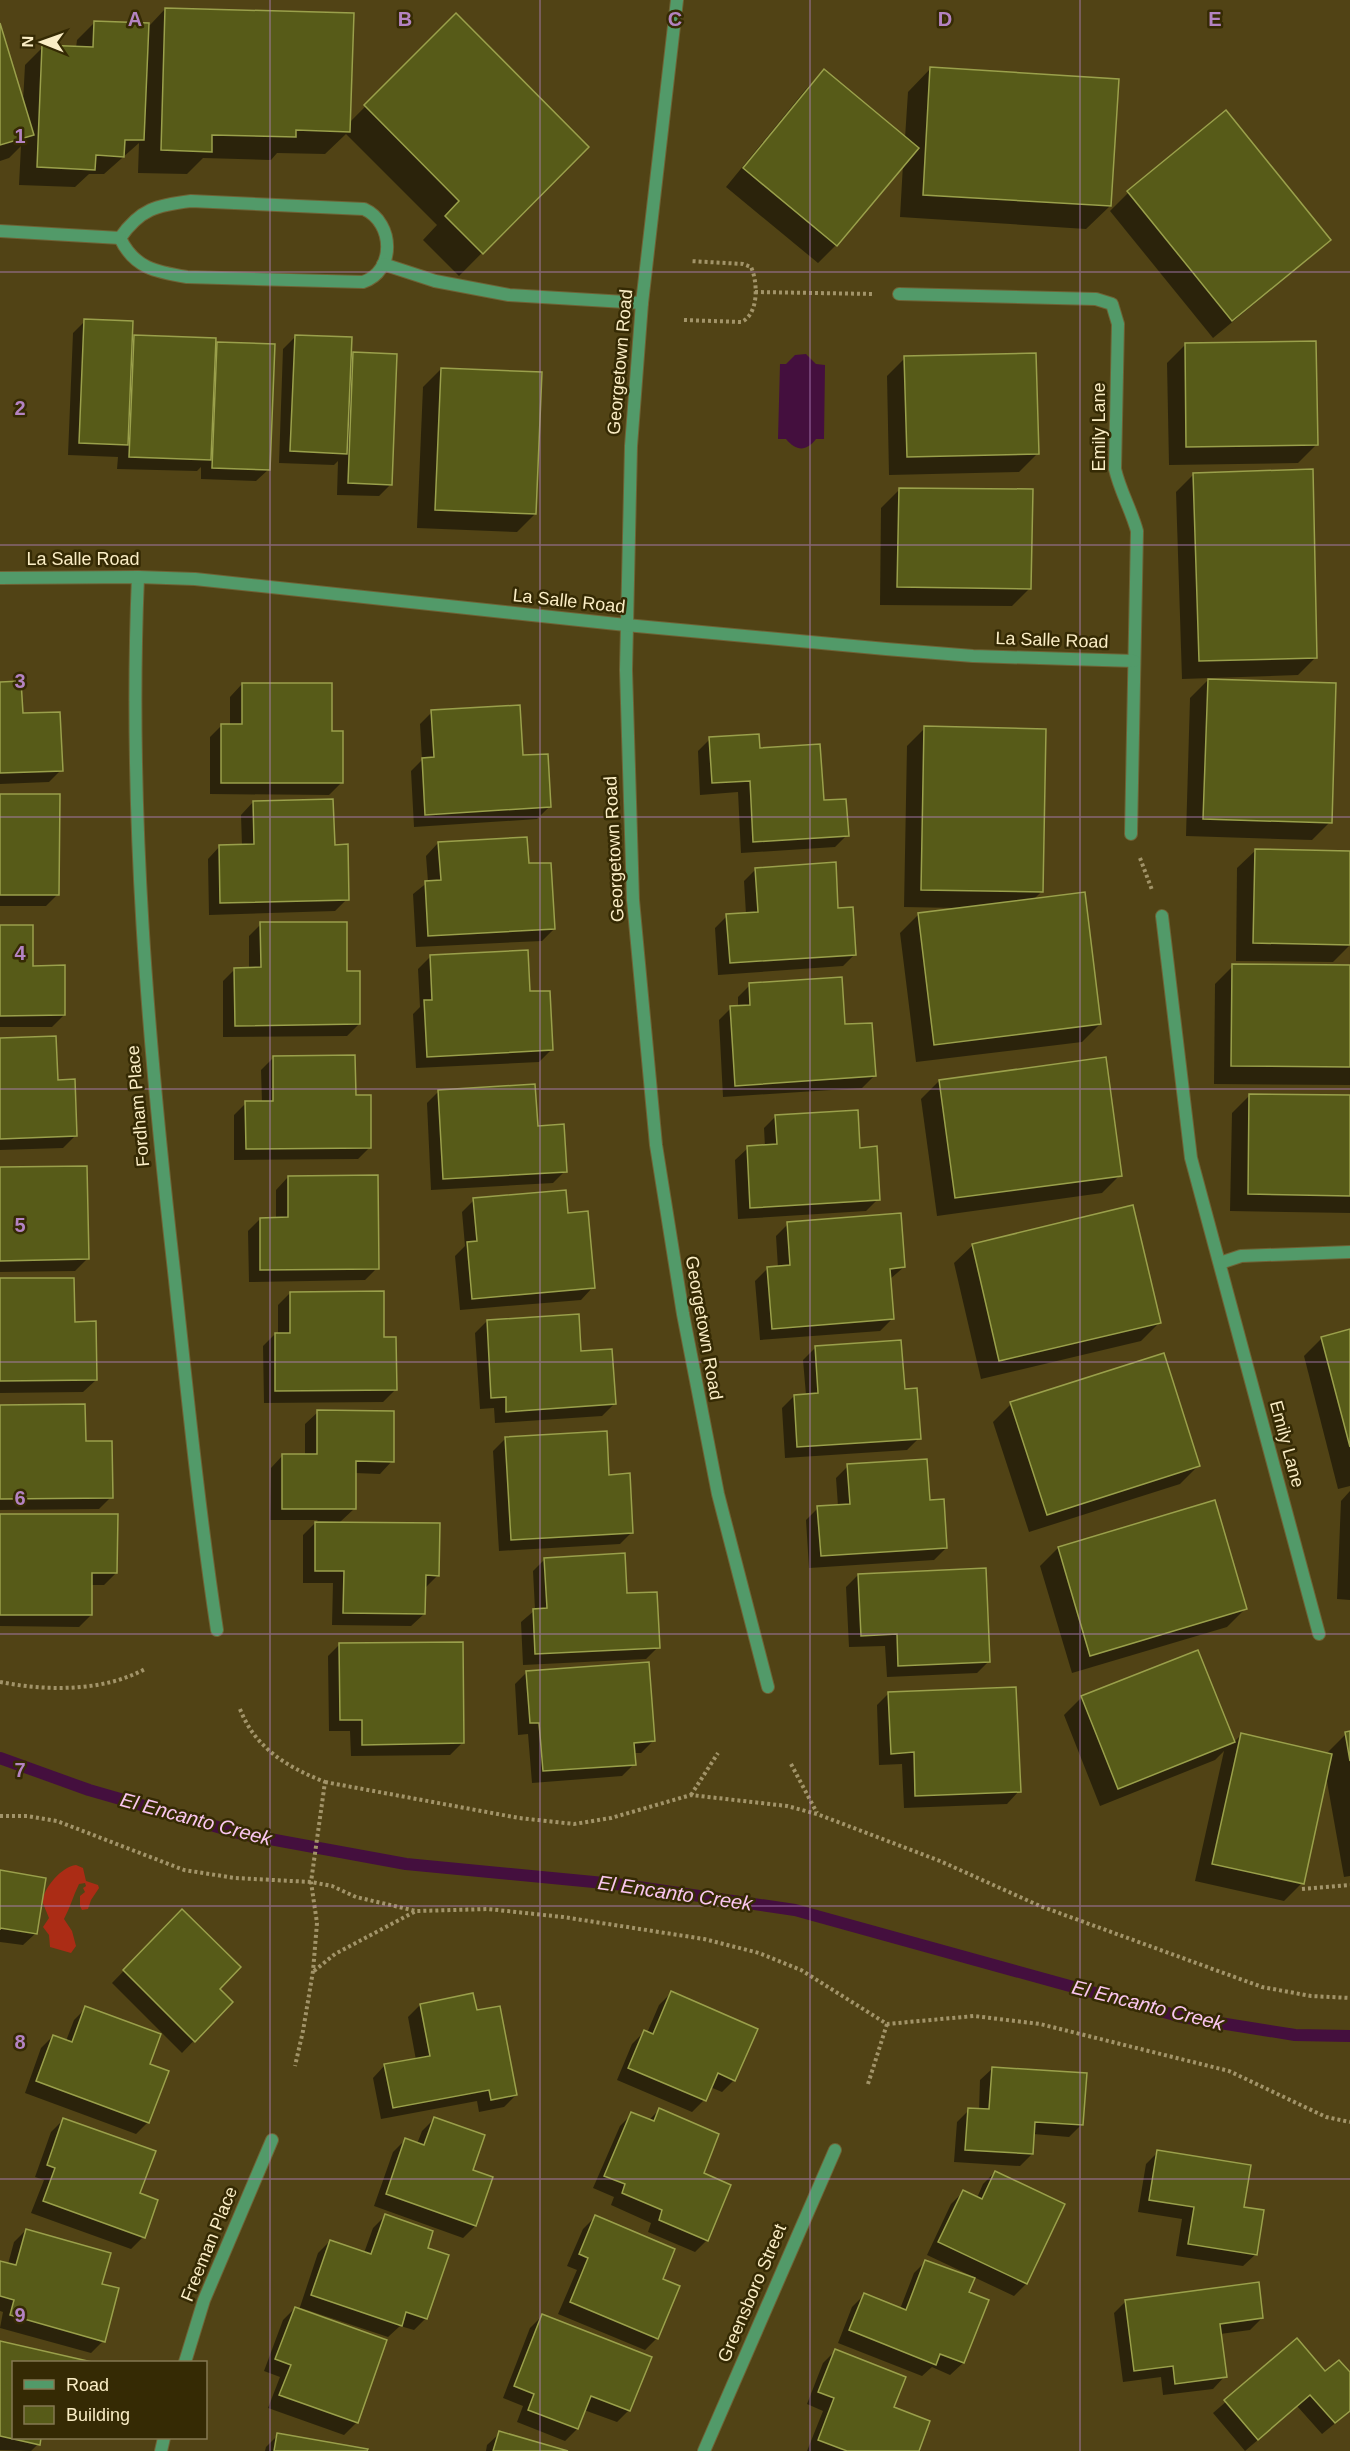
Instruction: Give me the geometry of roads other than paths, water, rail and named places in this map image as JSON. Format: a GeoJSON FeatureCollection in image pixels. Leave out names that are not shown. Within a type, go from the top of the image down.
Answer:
{"type":"FeatureCollection","features":[{"type":"Feature","properties":{"kind":"street","name":"Georgetown Road"},"geometry":{"type":"LineString","coordinates":[[676,0],[642,303],[631,446],[626,625],[628,777],[633,900],[656,1145],[683,1314],[718,1494],[768,1687]]}},
{"type":"Feature","properties":{"kind":"street"},"geometry":{"type":"LineString","coordinates":[[191,201],[364,209],[374,213],[382,222],[387,233],[386,255],[382,264],[372,279],[363,282],[187,277],[167,274],[140,263],[128,254],[120,238],[133,219],[148,210],[172,203],[191,201]]}},
{"type":"Feature","properties":{"kind":"street"},"geometry":{"type":"LineString","coordinates":[[0,231],[120,238]]}},
{"type":"Feature","properties":{"kind":"street"},"geometry":{"type":"LineString","coordinates":[[382,264],[435,281],[509,295],[642,303]]}},
{"type":"Feature","properties":{"kind":"street","name":"Emily Lane"},"geometry":{"type":"LineString","coordinates":[[898,294],[1096,299],[1112,304],[1118,324],[1114,469],[1118,486],[1132,510],[1137,531],[1131,834]]}},
{"type":"Feature","properties":{"kind":"street","name":"Fordham Place"},"geometry":{"type":"LineString","coordinates":[[138,577],[136,631],[140,893],[147,999],[158,1137],[204,1540],[217,1630]]}},
{"type":"Feature","properties":{"kind":"street","name":"La Salle Road"},"geometry":{"type":"LineString","coordinates":[[0,578],[195,579],[626,625],[962,655],[1134,661]]}},
{"type":"Feature","properties":{"kind":"street","name":"Emily Lane"},"geometry":{"type":"LineString","coordinates":[[1162,916],[1191,1158],[1319,1634]]}},
{"type":"Feature","properties":{"kind":"street"},"geometry":{"type":"LineString","coordinates":[[1220,1263],[1241,1256],[1350,1252]]}},
{"type":"Feature","properties":{"kind":"street","name":"Freeman Place"},"geometry":{"type":"LineString","coordinates":[[184,2361],[208,2289],[272,2140]]}},
{"type":"Feature","properties":{"kind":"street","name":"Greensboro Street"},"geometry":{"type":"LineString","coordinates":[[704,2451],[835,2150]]}},
{"type":"Feature","properties":{"kind":"waterway","name":"El Encanto Creek"},"geometry":{"type":"LineString","coordinates":[[0,1758],[89,1790],[242,1834],[406,1864],[625,1885],[795,1910],[1182,2017],[1295,2035],[1350,2036]]}}]}
